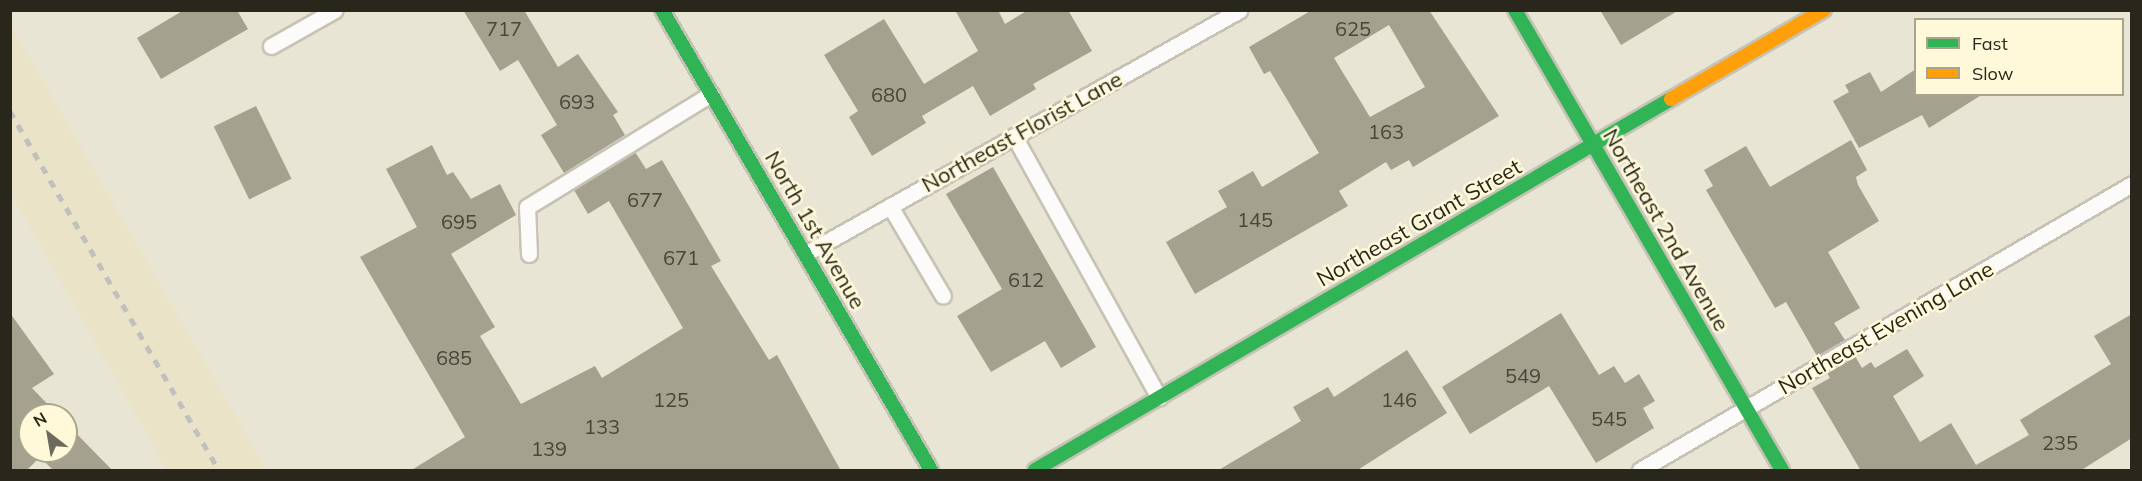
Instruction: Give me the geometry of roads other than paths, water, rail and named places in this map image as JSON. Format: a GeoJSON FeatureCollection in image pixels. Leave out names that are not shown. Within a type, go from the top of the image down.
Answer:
{"type":"FeatureCollection","features":[{"type":"Feature","properties":{"kind":"street","name":"North 1st Avenue"},"geometry":{"type":"LineString","coordinates":[[662,10],[931,471]]}},
{"type":"Feature","properties":{"kind":"street","name":"Northeast 2nd Avenue"},"geometry":{"type":"LineString","coordinates":[[1515,10],[1782,471]]}},
{"type":"Feature","properties":{"kind":"street","name":"Northeast Grant Street"},"geometry":{"type":"LineString","coordinates":[[1035,471],[1824,10]]}},
{"type":"Feature","properties":{"kind":"lane"},"geometry":{"type":"LineString","coordinates":[[271,46],[335,10]]}},
{"type":"Feature","properties":{"kind":"lane","name":"Northeast Florist Lane"},"geometry":{"type":"LineString","coordinates":[[805,254],[1239,10]]}},
{"type":"Feature","properties":{"kind":"lane"},"geometry":{"type":"LineString","coordinates":[[529,254],[527,207],[711,94]]}},
{"type":"Feature","properties":{"kind":"lane"},"geometry":{"type":"LineString","coordinates":[[1014,136],[1159,398]]}},
{"type":"Feature","properties":{"kind":"lane","name":"Northeast Evening Lane"},"geometry":{"type":"LineString","coordinates":[[1640,471],[2132,184]]}},
{"type":"Feature","properties":{"kind":"lane"},"geometry":{"type":"LineString","coordinates":[[890,206],[943,296]]}},
{"type":"Feature","properties":{"kind":"railway"},"geometry":{"type":"LineString","coordinates":[[10,111],[219,470]]}}]}
